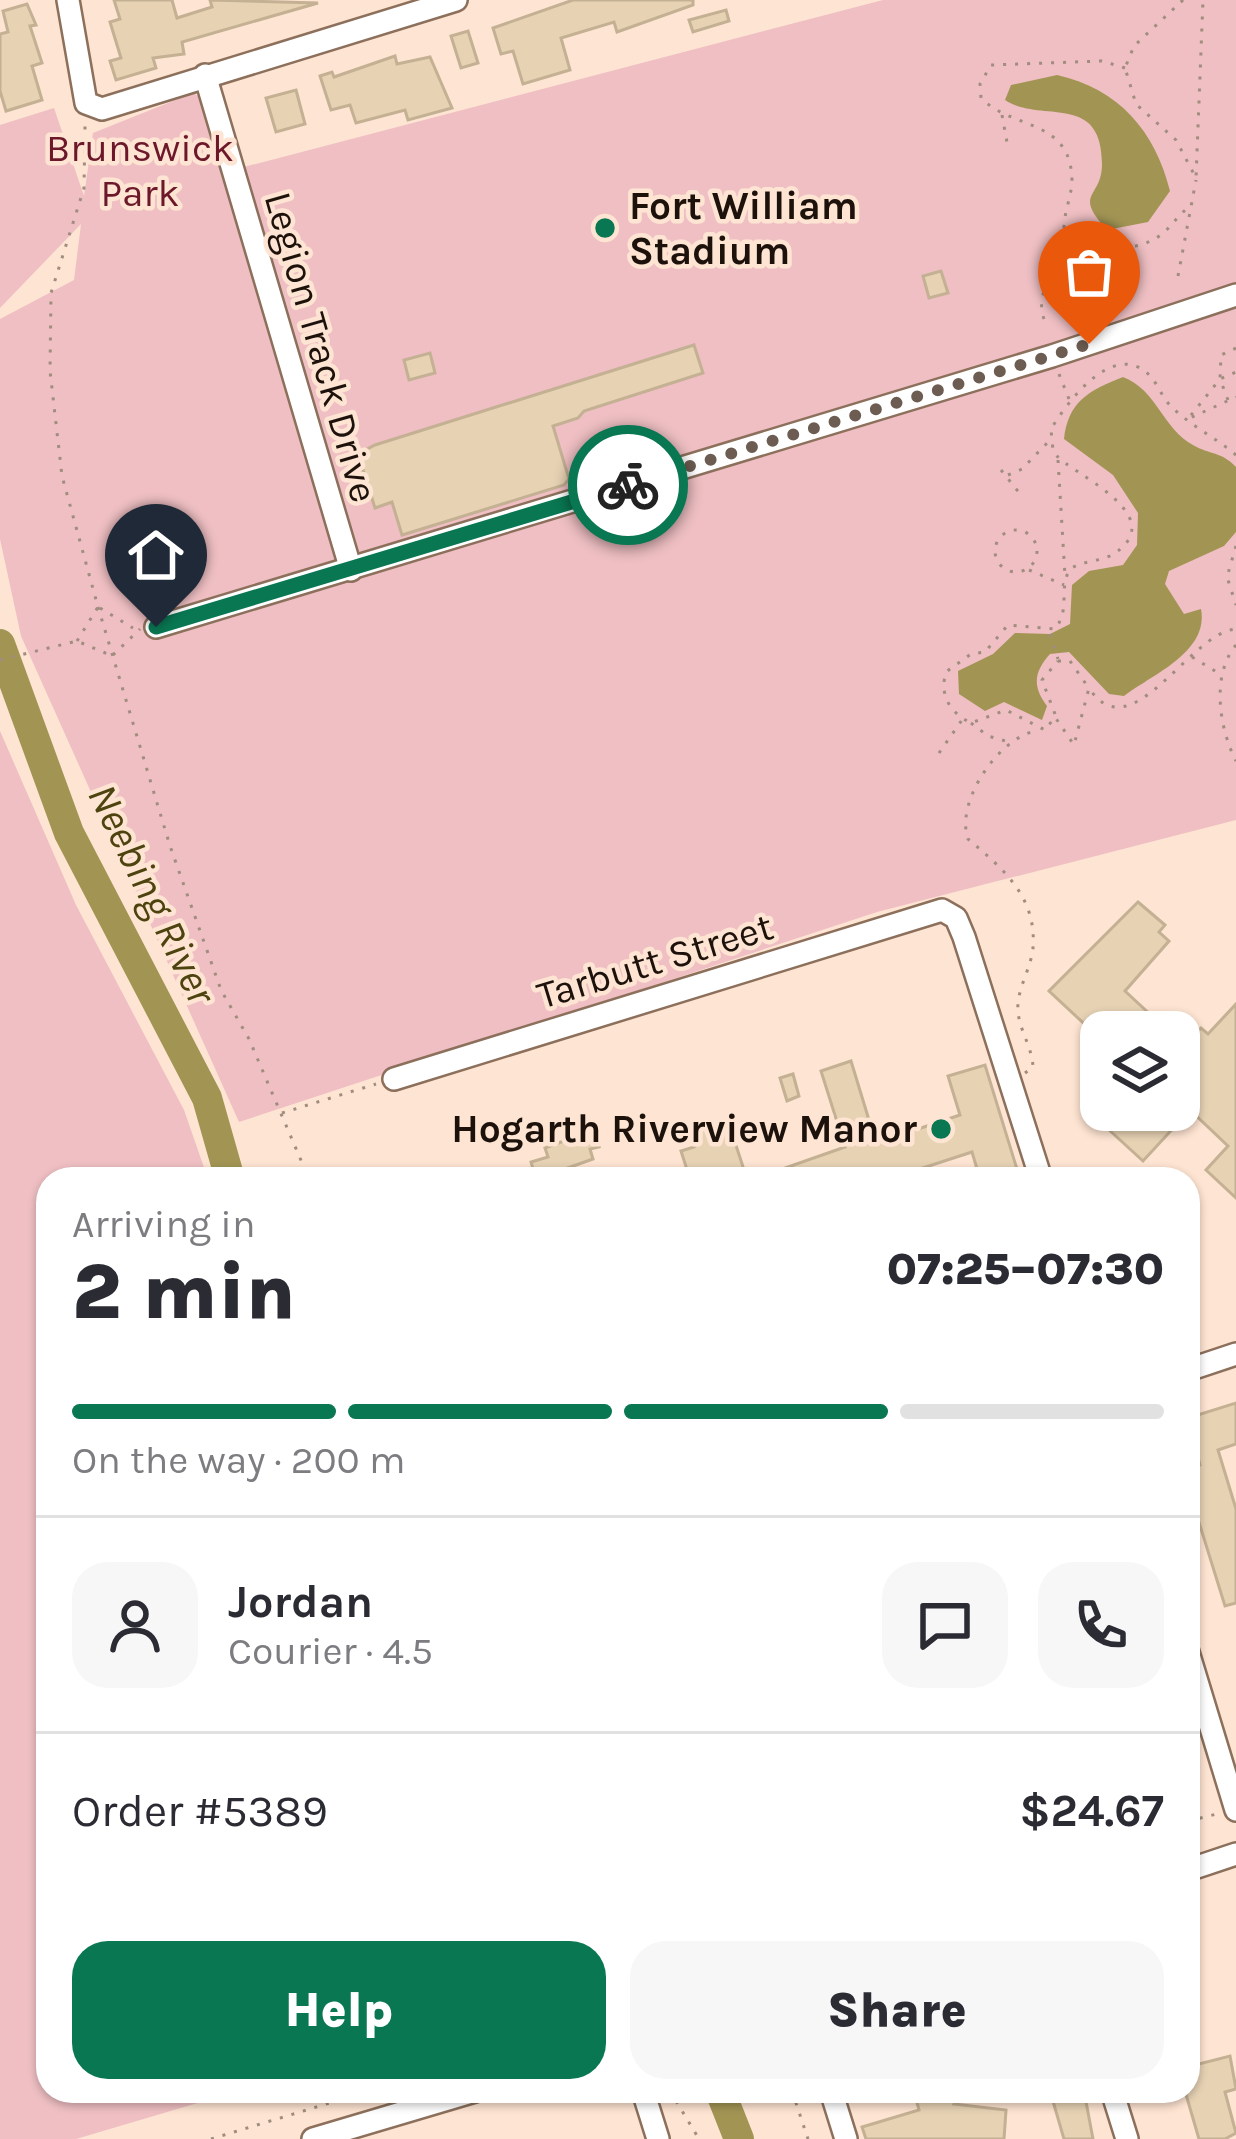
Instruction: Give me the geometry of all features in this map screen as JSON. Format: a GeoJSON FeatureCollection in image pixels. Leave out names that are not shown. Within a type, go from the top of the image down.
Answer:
{"type":"FeatureCollection","features":[{"type":"Feature","properties":{"kind":"street"},"geometry":{"type":"LineString","coordinates":[[68,0],[86,104],[102,109],[456,0]]}},
{"type":"Feature","properties":{"kind":"street","name":"Legion Track Drive"},"geometry":{"type":"LineString","coordinates":[[205,75],[350,570]]}},
{"type":"Feature","properties":{"kind":"street"},"geometry":{"type":"LineString","coordinates":[[146,628],[1052,356],[1236,295]]}},
{"type":"Feature","properties":{"kind":"street","name":"Tarbutt Street"},"geometry":{"type":"LineString","coordinates":[[394,1079],[937,911],[956,918],[1009,1078]]}},
{"type":"Feature","properties":{"kind":"street"},"geometry":{"type":"LineString","coordinates":[[1009,1078],[1037,1167]]}},
{"type":"Feature","properties":{"kind":"street"},"geometry":{"type":"LineString","coordinates":[[1200,1366],[1236,1354]]}},
{"type":"Feature","properties":{"kind":"street"},"geometry":{"type":"LineString","coordinates":[[1200,1703],[1226,1812]]}},
{"type":"Feature","properties":{"kind":"street"},"geometry":{"type":"LineString","coordinates":[[1200,1866],[1236,1854]]}},
{"type":"Feature","properties":{"kind":"street"},"geometry":{"type":"LineString","coordinates":[[313,2139],[434,2103]]}},
{"type":"Feature","properties":{"kind":"street"},"geometry":{"type":"LineString","coordinates":[[647,2103],[658,2139]]}},
{"type":"Feature","properties":{"kind":"street"},"geometry":{"type":"LineString","coordinates":[[835,2103],[846,2139]]}},
{"type":"Feature","properties":{"kind":"street"},"geometry":{"type":"LineString","coordinates":[[1116,2103],[1127,2139]]}},
{"type":"Feature","properties":{"kind":"path"},"geometry":{"type":"LineString","coordinates":[[1183,0],[1134,46],[1125,68],[1136,104],[1176,140],[1196,178]]}},
{"type":"Feature","properties":{"kind":"path"},"geometry":{"type":"LineString","coordinates":[[1178,276],[1196,178],[1203,0]]}},
{"type":"Feature","properties":{"kind":"path"},"geometry":{"type":"LineString","coordinates":[[1125,68],[1102,61],[991,65],[980,84],[981,98],[1002,115],[1040,124],[1056,138],[1072,180],[1064,229],[1078,247],[1102,250],[1145,242],[1162,235],[1191,206]]}},
{"type":"Feature","properties":{"kind":"path"},"geometry":{"type":"LineString","coordinates":[[86,104],[84,188],[51,293],[50,371],[62,476],[112,656],[221,990],[304,1167]]}},
{"type":"Feature","properties":{"kind":"path"},"geometry":{"type":"LineString","coordinates":[[1002,115],[1008,148]]}},
{"type":"Feature","properties":{"kind":"path"},"geometry":{"type":"LineString","coordinates":[[1044,319],[1040,309],[1049,278],[1078,247]]}},
{"type":"Feature","properties":{"kind":"path"},"geometry":{"type":"LineString","coordinates":[[1228,400],[1217,362],[1235,351]]}},
{"type":"Feature","properties":{"kind":"path"},"geometry":{"type":"LineString","coordinates":[[1052,356],[1070,399]]}},
{"type":"Feature","properties":{"kind":"path"},"geometry":{"type":"LineString","coordinates":[[1048,632],[1066,612],[1058,458],[1051,429],[1070,399],[1104,371],[1137,366],[1188,419],[1236,455]]}},
{"type":"Feature","properties":{"kind":"path"},"geometry":{"type":"LineString","coordinates":[[1188,419],[1220,379],[1236,372]]}},
{"type":"Feature","properties":{"kind":"path"},"geometry":{"type":"LineString","coordinates":[[1188,419],[1236,398]]}},
{"type":"Feature","properties":{"kind":"path"},"geometry":{"type":"LineString","coordinates":[[1008,475],[1022,469],[1052,439]]}},
{"type":"Feature","properties":{"kind":"path"},"geometry":{"type":"LineString","coordinates":[[1058,458],[1106,487],[1128,527],[1118,550],[1074,566],[1065,578]]}},
{"type":"Feature","properties":{"kind":"path"},"geometry":{"type":"LineString","coordinates":[[1001,470],[1021,495]]}},
{"type":"Feature","properties":{"kind":"path"},"geometry":{"type":"LineString","coordinates":[[1026,569],[1036,558],[1036,544],[1027,532],[1006,532],[996,542],[997,561],[1013,572],[1026,569],[1065,586]]}},
{"type":"Feature","properties":{"kind":"path"},"geometry":{"type":"LineString","coordinates":[[1236,546],[1227,578],[1236,605]]}},
{"type":"Feature","properties":{"kind":"path"},"geometry":{"type":"LineString","coordinates":[[98,607],[146,628],[112,656]]}},
{"type":"Feature","properties":{"kind":"path"},"geometry":{"type":"LineString","coordinates":[[77,641],[98,607]]}},
{"type":"Feature","properties":{"kind":"path"},"geometry":{"type":"LineString","coordinates":[[1011,742],[988,736],[963,719],[947,700],[946,672],[971,654],[985,652],[1009,625],[1048,632]]}},
{"type":"Feature","properties":{"kind":"path"},"geometry":{"type":"LineString","coordinates":[[1089,688],[1074,745],[1055,717],[1042,680],[1058,661],[1070,661],[1089,688],[1100,704],[1117,710],[1222,630],[1236,629]]}},
{"type":"Feature","properties":{"kind":"path"},"geometry":{"type":"LineString","coordinates":[[1048,632],[1058,661]]}},
{"type":"Feature","properties":{"kind":"path"},"geometry":{"type":"LineString","coordinates":[[0,661],[77,641],[112,656]]}},
{"type":"Feature","properties":{"kind":"path"},"geometry":{"type":"LineString","coordinates":[[1236,645],[1224,659],[1222,675],[1223,729],[1236,761]]}},
{"type":"Feature","properties":{"kind":"path"},"geometry":{"type":"LineString","coordinates":[[1191,657],[1222,675]]}},
{"type":"Feature","properties":{"kind":"path"},"geometry":{"type":"LineString","coordinates":[[970,723],[1006,710],[1037,730]]}},
{"type":"Feature","properties":{"kind":"path"},"geometry":{"type":"LineString","coordinates":[[1009,1078],[1033,1067],[1018,1017],[1033,947],[1028,909],[1018,885],[968,839],[963,821],[970,797],[1011,742],[1049,728],[1055,717]]}},
{"type":"Feature","properties":{"kind":"path"},"geometry":{"type":"LineString","coordinates":[[939,753],[963,719]]}},
{"type":"Feature","properties":{"kind":"path"},"geometry":{"type":"LineString","coordinates":[[280,1114],[394,1079]]}},
{"type":"Feature","properties":{"kind":"path"},"geometry":{"type":"LineString","coordinates":[[212,2139],[330,2103]]}},
{"type":"Feature","properties":{"kind":"path"},"geometry":{"type":"LineString","coordinates":[[677,2103],[699,2139]]}},
{"type":"Feature","properties":{"kind":"path"},"geometry":{"type":"LineString","coordinates":[[796,2103],[808,2139]]}},
{"type":"Feature","properties":{"kind":"green space","name":"Brunswick Park"},"geometry":{"type":"Polygon","coordinates":[[[883,0],[1236,0],[1236,820],[877,912],[239,1122],[21,636],[0,539],[0,319],[74,280],[81,224],[0,308],[0,125],[54,108],[84,196],[93,133],[193,93],[202,98],[221,173],[883,0]]]}},
{"type":"Feature","properties":{"kind":"green space"},"geometry":{"type":"Polygon","coordinates":[[[0,731],[76,905],[184,1110],[204,1167],[36,1167],[36,2103],[198,2103],[76,2139],[0,2139],[0,731]]]}},
{"type":"Feature","properties":{"kind":"shaded area"},"geometry":{"type":"Polygon","coordinates":[[[1057,75],[1116,102],[1144,132],[1170,191],[1148,222],[1107,230],[1091,209],[1102,164],[1092,127],[1081,118],[1005,100],[1011,85],[1057,75]]]}},
{"type":"Feature","properties":{"kind":"shaded area"},"geometry":{"type":"Polygon","coordinates":[[[1123,377],[1144,391],[1183,438],[1236,467],[1236,532],[1224,546],[1169,571],[1165,584],[1184,614],[1201,609],[1196,638],[1176,660],[1124,696],[1109,694],[1069,652],[1050,654],[1037,679],[1047,706],[1042,720],[1004,702],[985,711],[959,694],[958,671],[993,654],[1015,633],[1050,634],[1070,624],[1072,585],[1089,571],[1123,565],[1137,545],[1138,513],[1113,475],[1064,439],[1070,416],[1082,399],[1123,377]]]}},
{"type":"Feature","properties":{"kind":"building"},"geometry":{"type":"Polygon","coordinates":[[[114,0],[172,0],[177,18],[212,7],[210,0],[318,3],[182,42],[184,54],[153,58],[156,68],[116,80],[110,61],[121,58],[110,22],[120,19],[114,0]]]}},
{"type":"Feature","properties":{"kind":"building"},"geometry":{"type":"Polygon","coordinates":[[[573,0],[693,0],[693,5],[617,32],[614,22],[561,38],[570,70],[523,84],[513,51],[501,54],[493,28],[573,0]]]}},
{"type":"Feature","properties":{"kind":"building"},"geometry":{"type":"Polygon","coordinates":[[[27,4],[42,63],[32,66],[42,100],[6,111],[0,91],[0,34],[8,32],[3,11],[27,4]]]}},
{"type":"Feature","properties":{"kind":"building"},"geometry":{"type":"Polygon","coordinates":[[[726,10],[729,21],[693,32],[689,20],[726,10]]]}},
{"type":"Feature","properties":{"kind":"building"},"geometry":{"type":"Polygon","coordinates":[[[468,31],[478,63],[461,68],[451,36],[468,31]]]}},
{"type":"Feature","properties":{"kind":"building"},"geometry":{"type":"Polygon","coordinates":[[[395,56],[397,64],[430,57],[452,108],[408,120],[405,110],[356,123],[350,105],[331,110],[320,76],[332,72],[334,77],[395,56]]]}},
{"type":"Feature","properties":{"kind":"building"},"geometry":{"type":"Polygon","coordinates":[[[296,90],[305,124],[276,132],[266,98],[296,90]]]}},
{"type":"Feature","properties":{"kind":"building"},"geometry":{"type":"Polygon","coordinates":[[[941,271],[948,293],[929,298],[923,276],[941,271]]]}},
{"type":"Feature","properties":{"kind":"building"},"geometry":{"type":"Polygon","coordinates":[[[694,345],[703,373],[584,411],[578,418],[553,426],[569,479],[564,485],[402,535],[392,502],[375,508],[358,454],[375,445],[694,345]]]}},
{"type":"Feature","properties":{"kind":"building"},"geometry":{"type":"Polygon","coordinates":[[[430,353],[435,373],[409,380],[404,360],[430,353]]]}},
{"type":"Feature","properties":{"kind":"building"},"geometry":{"type":"Polygon","coordinates":[[[1138,902],[1165,925],[1159,932],[1169,941],[1125,991],[1146,1011],[1080,1011],[1080,1020],[1049,991],[1138,902]]]}},
{"type":"Feature","properties":{"kind":"building"},"geometry":{"type":"Polygon","coordinates":[[[1236,1004],[1236,1198],[1206,1170],[1228,1146],[1200,1119],[1200,1029],[1208,1034],[1236,1004]]]}},
{"type":"Feature","properties":{"kind":"building"},"geometry":{"type":"Polygon","coordinates":[[[851,1061],[876,1143],[960,1115],[948,1076],[985,1065],[1016,1167],[976,1167],[972,1152],[926,1167],[788,1167],[845,1147],[821,1071],[851,1061]]]}},
{"type":"Feature","properties":{"kind":"building"},"geometry":{"type":"Polygon","coordinates":[[[793,1074],[799,1096],[787,1101],[780,1078],[793,1074]]]}},
{"type":"Feature","properties":{"kind":"building","name":"Hogarth Riverview Manor"},"geometry":{"type":"Polygon","coordinates":[[[728,1121],[743,1167],[686,1167],[681,1151],[694,1147],[690,1132],[728,1121]]]}},
{"type":"Feature","properties":{"kind":"building"},"geometry":{"type":"Polygon","coordinates":[[[593,1130],[599,1147],[590,1149],[593,1159],[570,1167],[532,1167],[531,1162],[548,1157],[545,1148],[593,1130]]]}},
{"type":"Feature","properties":{"kind":"building"},"geometry":{"type":"Polygon","coordinates":[[[1110,1131],[1171,1131],[1143,1161],[1110,1131]]]}},
{"type":"Feature","properties":{"kind":"building"},"geometry":{"type":"Polygon","coordinates":[[[1236,1403],[1236,1444],[1218,1450],[1236,1509],[1236,1603],[1225,1606],[1200,1526],[1200,1414],[1236,1403]]]}},
{"type":"Feature","properties":{"kind":"building"},"geometry":{"type":"Polygon","coordinates":[[[1230,2056],[1236,2089],[1225,2092],[1236,2133],[1225,2139],[1199,2139],[1188,2103],[1200,2103],[1200,2064],[1230,2056]]]}},
{"type":"Feature","properties":{"kind":"building"},"geometry":{"type":"Polygon","coordinates":[[[917,2103],[1006,2110],[1004,2139],[866,2139],[862,2127],[919,2110],[917,2103]]]}},
{"type":"Feature","properties":{"kind":"building"},"geometry":{"type":"Polygon","coordinates":[[[1054,2103],[1086,2103],[1093,2139],[1064,2139],[1054,2103]]]}},
{"type":"Feature","properties":{"kind":"waterway","name":"Neebing River"},"geometry":{"type":"LineString","coordinates":[[0,644],[69,833],[207,1098],[227,1167]]}},
{"type":"Feature","properties":{"kind":"waterway","name":"Neebing River"},"geometry":{"type":"LineString","coordinates":[[725,2103],[739,2139]]}},
{"type":"Feature","properties":{"kind":"way so far"},"geometry":{"type":"LineString","coordinates":[[628,485],[1089,344]]}},
{"type":"Feature","properties":{"kind":"place","name":"Fort William Stadium"},"geometry":{"type":"Point","coordinates":[605,228]}},
{"type":"Feature","properties":{"kind":"place","name":"Hogarth Riverview Manor"},"geometry":{"type":"Point","coordinates":[941,1129]}},
{"type":"Feature","properties":{"kind":"route"},"geometry":{"type":"LineString","coordinates":[[156,627],[628,485]]}}]}
